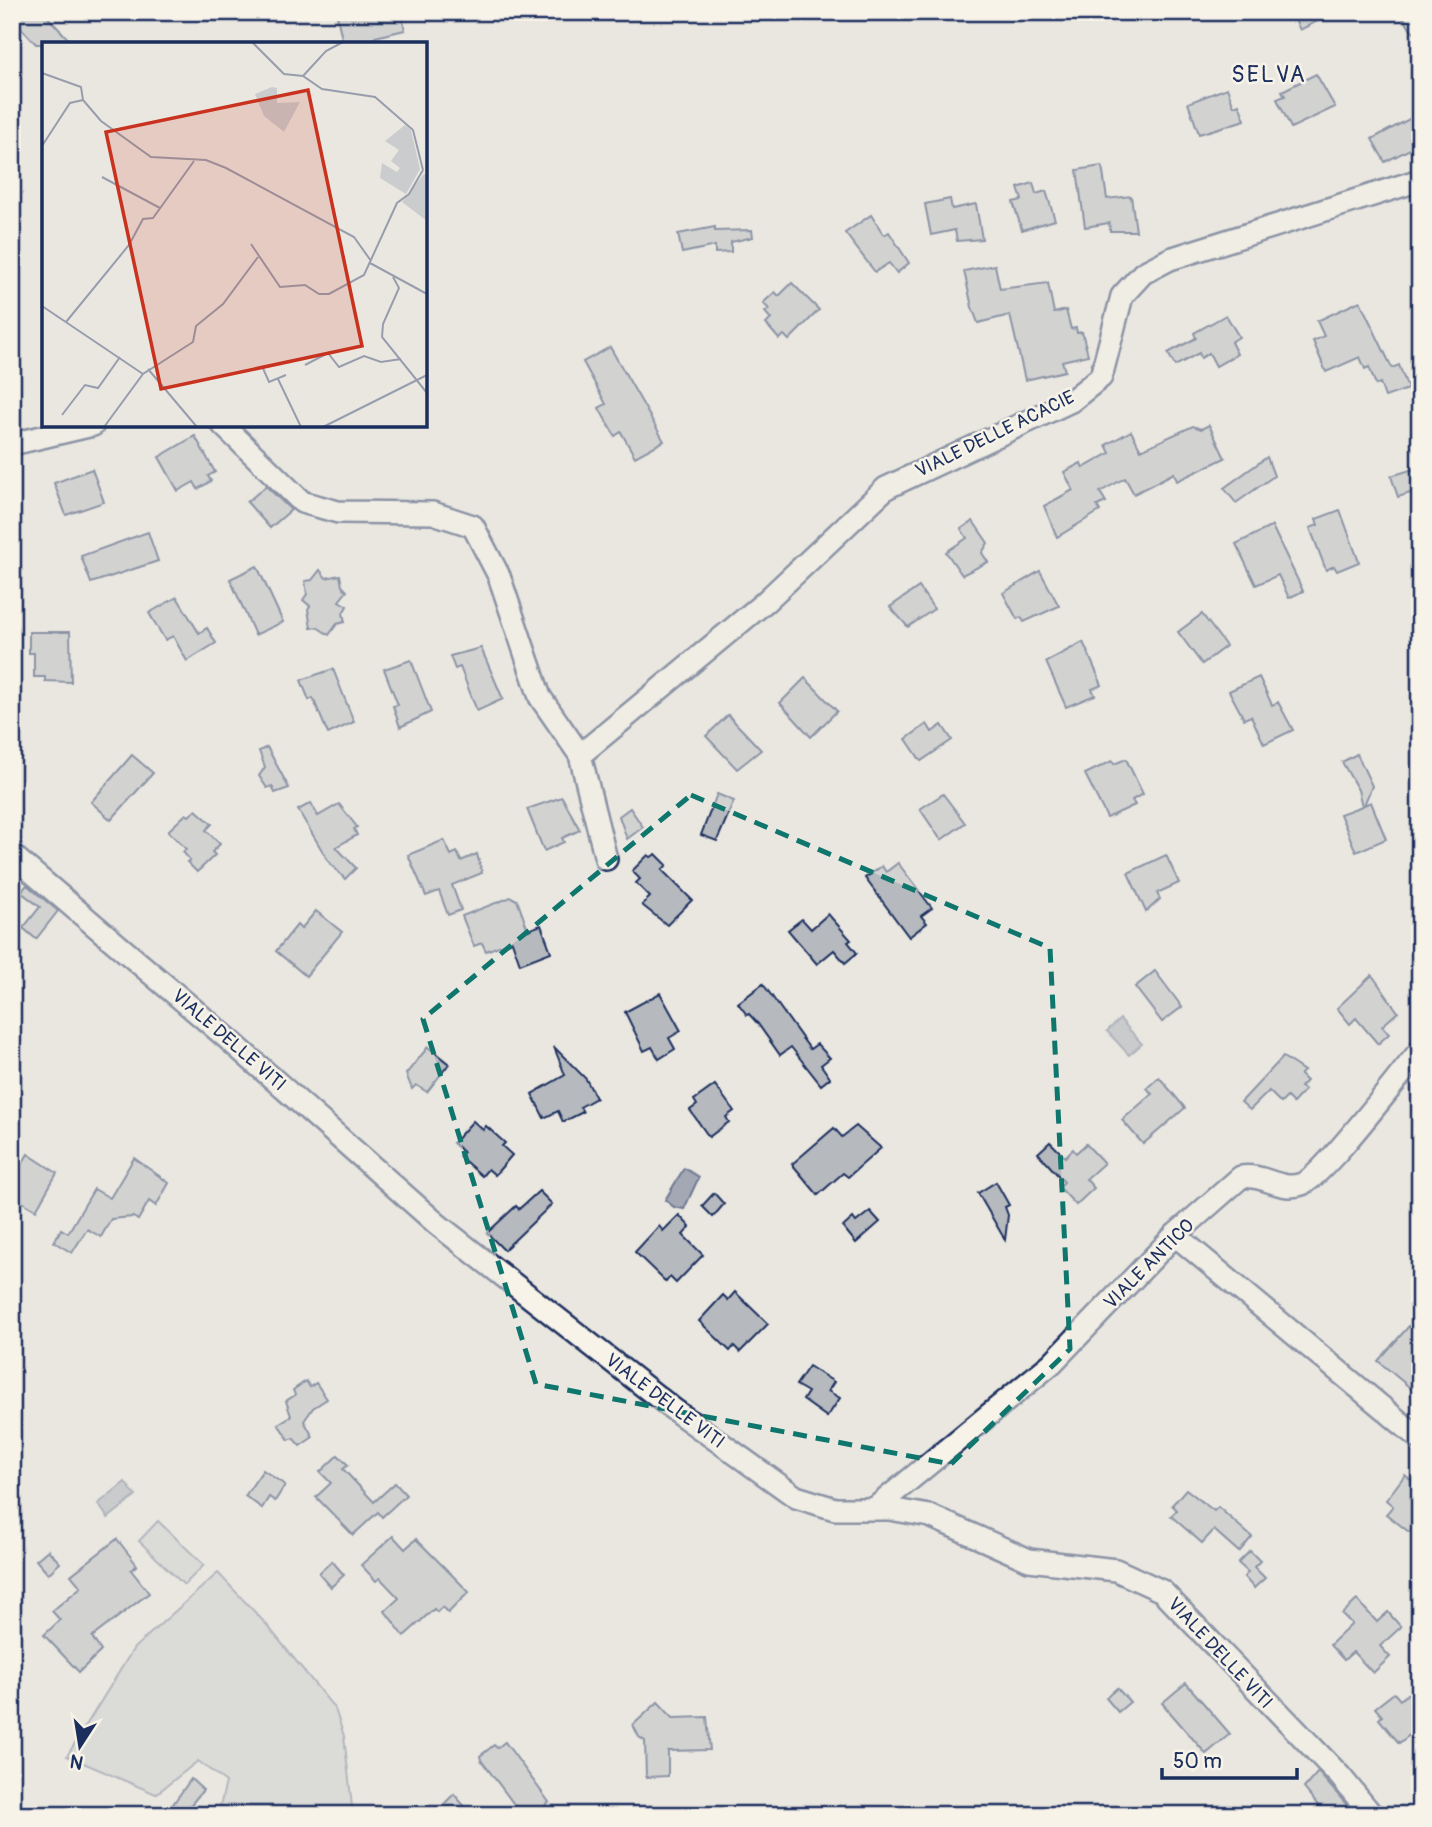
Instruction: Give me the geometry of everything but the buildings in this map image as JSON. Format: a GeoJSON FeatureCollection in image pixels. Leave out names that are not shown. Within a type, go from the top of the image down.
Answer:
{"type":"FeatureCollection","features":[{"type":"Feature","properties":{"kind":"street"},"geometry":{"type":"LineString","coordinates":[[1414,12],[1420,22]]}},
{"type":"Feature","properties":{"kind":"street","name":"VIALE DELLE ACACIE"},"geometry":{"type":"LineString","coordinates":[[580,755],[765,602],[886,488],[1071,401],[1101,377],[1122,296],[1143,273],[1170,259],[1420,180]]}},
{"type":"Feature","properties":{"kind":"street"},"geometry":{"type":"LineString","coordinates":[[12,444],[84,427]]}},
{"type":"Feature","properties":{"kind":"street"},"geometry":{"type":"LineString","coordinates":[[225,427],[302,502],[338,512],[384,510],[433,513],[473,526],[499,576],[540,697],[580,755],[606,859]]}},
{"type":"Feature","properties":{"kind":"street","name":"VIALE DELLE VITI"},"geometry":{"type":"LineString","coordinates":[[12,855],[227,1038],[437,1224],[673,1409],[796,1497],[835,1509],[874,1509],[930,1516],[1028,1560],[1116,1570],[1162,1591],[1339,1776],[1372,1815]]}},
{"type":"Feature","properties":{"kind":"street","name":"VIALE ANTICO"},"geometry":{"type":"LineString","coordinates":[[874,1509],[1052,1363],[1175,1235],[1241,1177],[1254,1175],[1284,1187],[1305,1184],[1349,1138],[1420,1051]]}},
{"type":"Feature","properties":{"kind":"street"},"geometry":{"type":"LineString","coordinates":[[1175,1235],[1420,1439]]}},
{"type":"Feature","properties":{"kind":"highlighted area"},"geometry":{"type":"Polygon","coordinates":[[[691,795],[1050,948],[1070,1349],[951,1464],[536,1384],[423,1019],[691,795]]]}},
{"type":"Feature","properties":{"kind":"shaded area"},"geometry":{"type":"Polygon","coordinates":[[[1120,1019],[1142,1044],[1129,1055],[1107,1031],[1120,1019]]]}},
{"type":"Feature","properties":{"kind":"shaded area"},"geometry":{"type":"Polygon","coordinates":[[[684,1168],[699,1177],[684,1209],[674,1207],[665,1200],[684,1168]]]}},
{"type":"Feature","properties":{"kind":"shaded area"},"geometry":{"type":"Polygon","coordinates":[[[125,1482],[136,1496],[108,1518],[98,1504],[125,1482]]]}},
{"type":"Feature","properties":{"kind":"shaded area"},"geometry":{"type":"Polygon","coordinates":[[[158,1521],[204,1565],[184,1585],[139,1541],[158,1521]]]}},
{"type":"Feature","properties":{"kind":"shaded area"},"geometry":{"type":"Polygon","coordinates":[[[218,1573],[266,1624],[335,1709],[344,1736],[353,1815],[218,1815],[226,1782],[198,1761],[156,1794],[67,1756],[134,1648],[218,1573]]]}},
{"type":"Feature","properties":{"kind":"district","name":"SELVA"},"geometry":{"type":"Point","coordinates":[1269,74]}}]}
